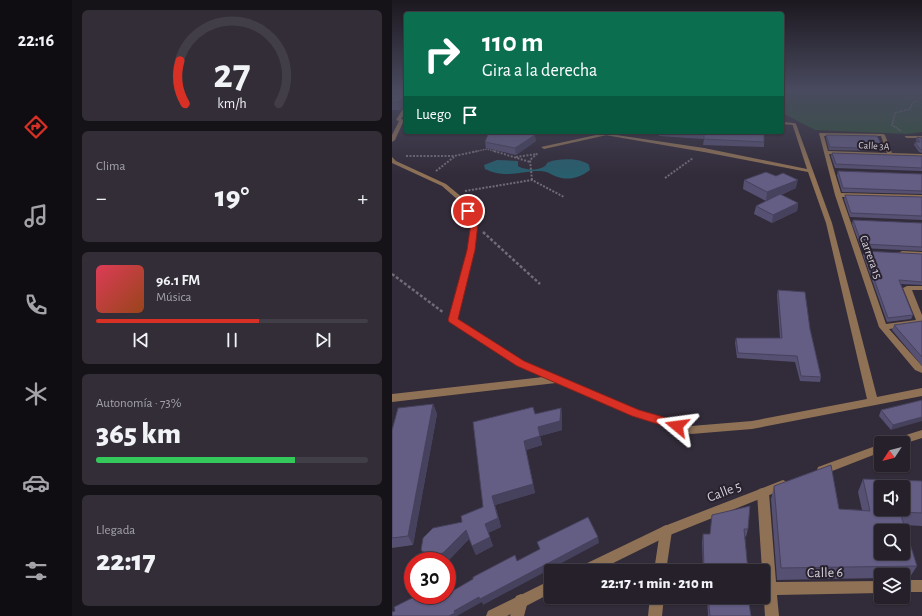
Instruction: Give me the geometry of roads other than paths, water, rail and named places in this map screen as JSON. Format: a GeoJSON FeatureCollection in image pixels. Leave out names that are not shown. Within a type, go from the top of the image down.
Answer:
{"type":"FeatureCollection","features":[{"type":"Feature","properties":{"kind":"street"},"geometry":{"type":"LineString","coordinates":[[392,120],[402,120],[392,140]]}},
{"type":"Feature","properties":{"kind":"street"},"geometry":{"type":"LineString","coordinates":[[784,122],[794,124],[829,223],[873,402]]}},
{"type":"Feature","properties":{"kind":"street"},"geometry":{"type":"LineString","coordinates":[[544,147],[605,134],[704,150],[811,171]]}},
{"type":"Feature","properties":{"kind":"street","name":"Carrera 15"},"geometry":{"type":"LineString","coordinates":[[883,328],[861,251],[850,221],[838,195],[830,171],[821,134],[883,135],[890,155]]}},
{"type":"Feature","properties":{"kind":"street"},"geometry":{"type":"LineString","coordinates":[[908,137],[922,138]]}},
{"type":"Feature","properties":{"kind":"street","name":"Calle 3A"},"geometry":{"type":"LineString","coordinates":[[826,152],[922,156]]}},
{"type":"Feature","properties":{"kind":"street"},"geometry":{"type":"LineString","coordinates":[[396,158],[394,162],[444,185],[453,192],[461,199],[474,223],[471,250],[453,320],[521,364],[636,413],[691,430],[752,425],[922,392]]}},
{"type":"Feature","properties":{"kind":"street"},"geometry":{"type":"LineString","coordinates":[[830,171],[838,171]]}},
{"type":"Feature","properties":{"kind":"street"},"geometry":{"type":"LineString","coordinates":[[838,195],[922,197]]}},
{"type":"Feature","properties":{"kind":"street"},"geometry":{"type":"LineString","coordinates":[[893,252],[922,254]]}},
{"type":"Feature","properties":{"kind":"street"},"geometry":{"type":"LineString","coordinates":[[883,328],[922,322],[908,288],[922,288]]}},
{"type":"Feature","properties":{"kind":"street"},"geometry":{"type":"LineString","coordinates":[[883,328],[918,368],[922,370]]}},
{"type":"Feature","properties":{"kind":"street"},"geometry":{"type":"LineString","coordinates":[[392,398],[559,379]]}},
{"type":"Feature","properties":{"kind":"street"},"geometry":{"type":"LineString","coordinates":[[910,438],[922,434]]}},
{"type":"Feature","properties":{"kind":"street"},"geometry":{"type":"LineString","coordinates":[[814,473],[874,451]]}},
{"type":"Feature","properties":{"kind":"street","name":"Calle 5"},"geometry":{"type":"LineString","coordinates":[[598,564],[666,531],[792,482]]}},
{"type":"Feature","properties":{"kind":"street"},"geometry":{"type":"LineString","coordinates":[[762,493],[768,564]]}},
{"type":"Feature","properties":{"kind":"street"},"geometry":{"type":"LineString","coordinates":[[661,564],[666,531]]}},
{"type":"Feature","properties":{"kind":"street"},"geometry":{"type":"LineString","coordinates":[[910,586],[922,586]]}},
{"type":"Feature","properties":{"kind":"street","name":"Calle 6"},"geometry":{"type":"LineString","coordinates":[[770,589],[874,587]]}},
{"type":"Feature","properties":{"kind":"street"},"geometry":{"type":"LineString","coordinates":[[770,589],[772,616]]}},
{"type":"Feature","properties":{"kind":"street"},"geometry":{"type":"LineString","coordinates":[[493,616],[544,590]]}},
{"type":"Feature","properties":{"kind":"street"},"geometry":{"type":"LineString","coordinates":[[517,616],[521,601]]}},
{"type":"Feature","properties":{"kind":"street"},"geometry":{"type":"LineString","coordinates":[[654,616],[656,604]]}},
{"type":"Feature","properties":{"kind":"water"},"geometry":{"type":"Polygon","coordinates":[[[564,159],[576,160],[589,165],[590,170],[583,175],[566,179],[543,171],[500,174],[485,169],[484,165],[497,160],[518,161],[518,166],[539,169],[553,161],[564,159]]]}}]}
